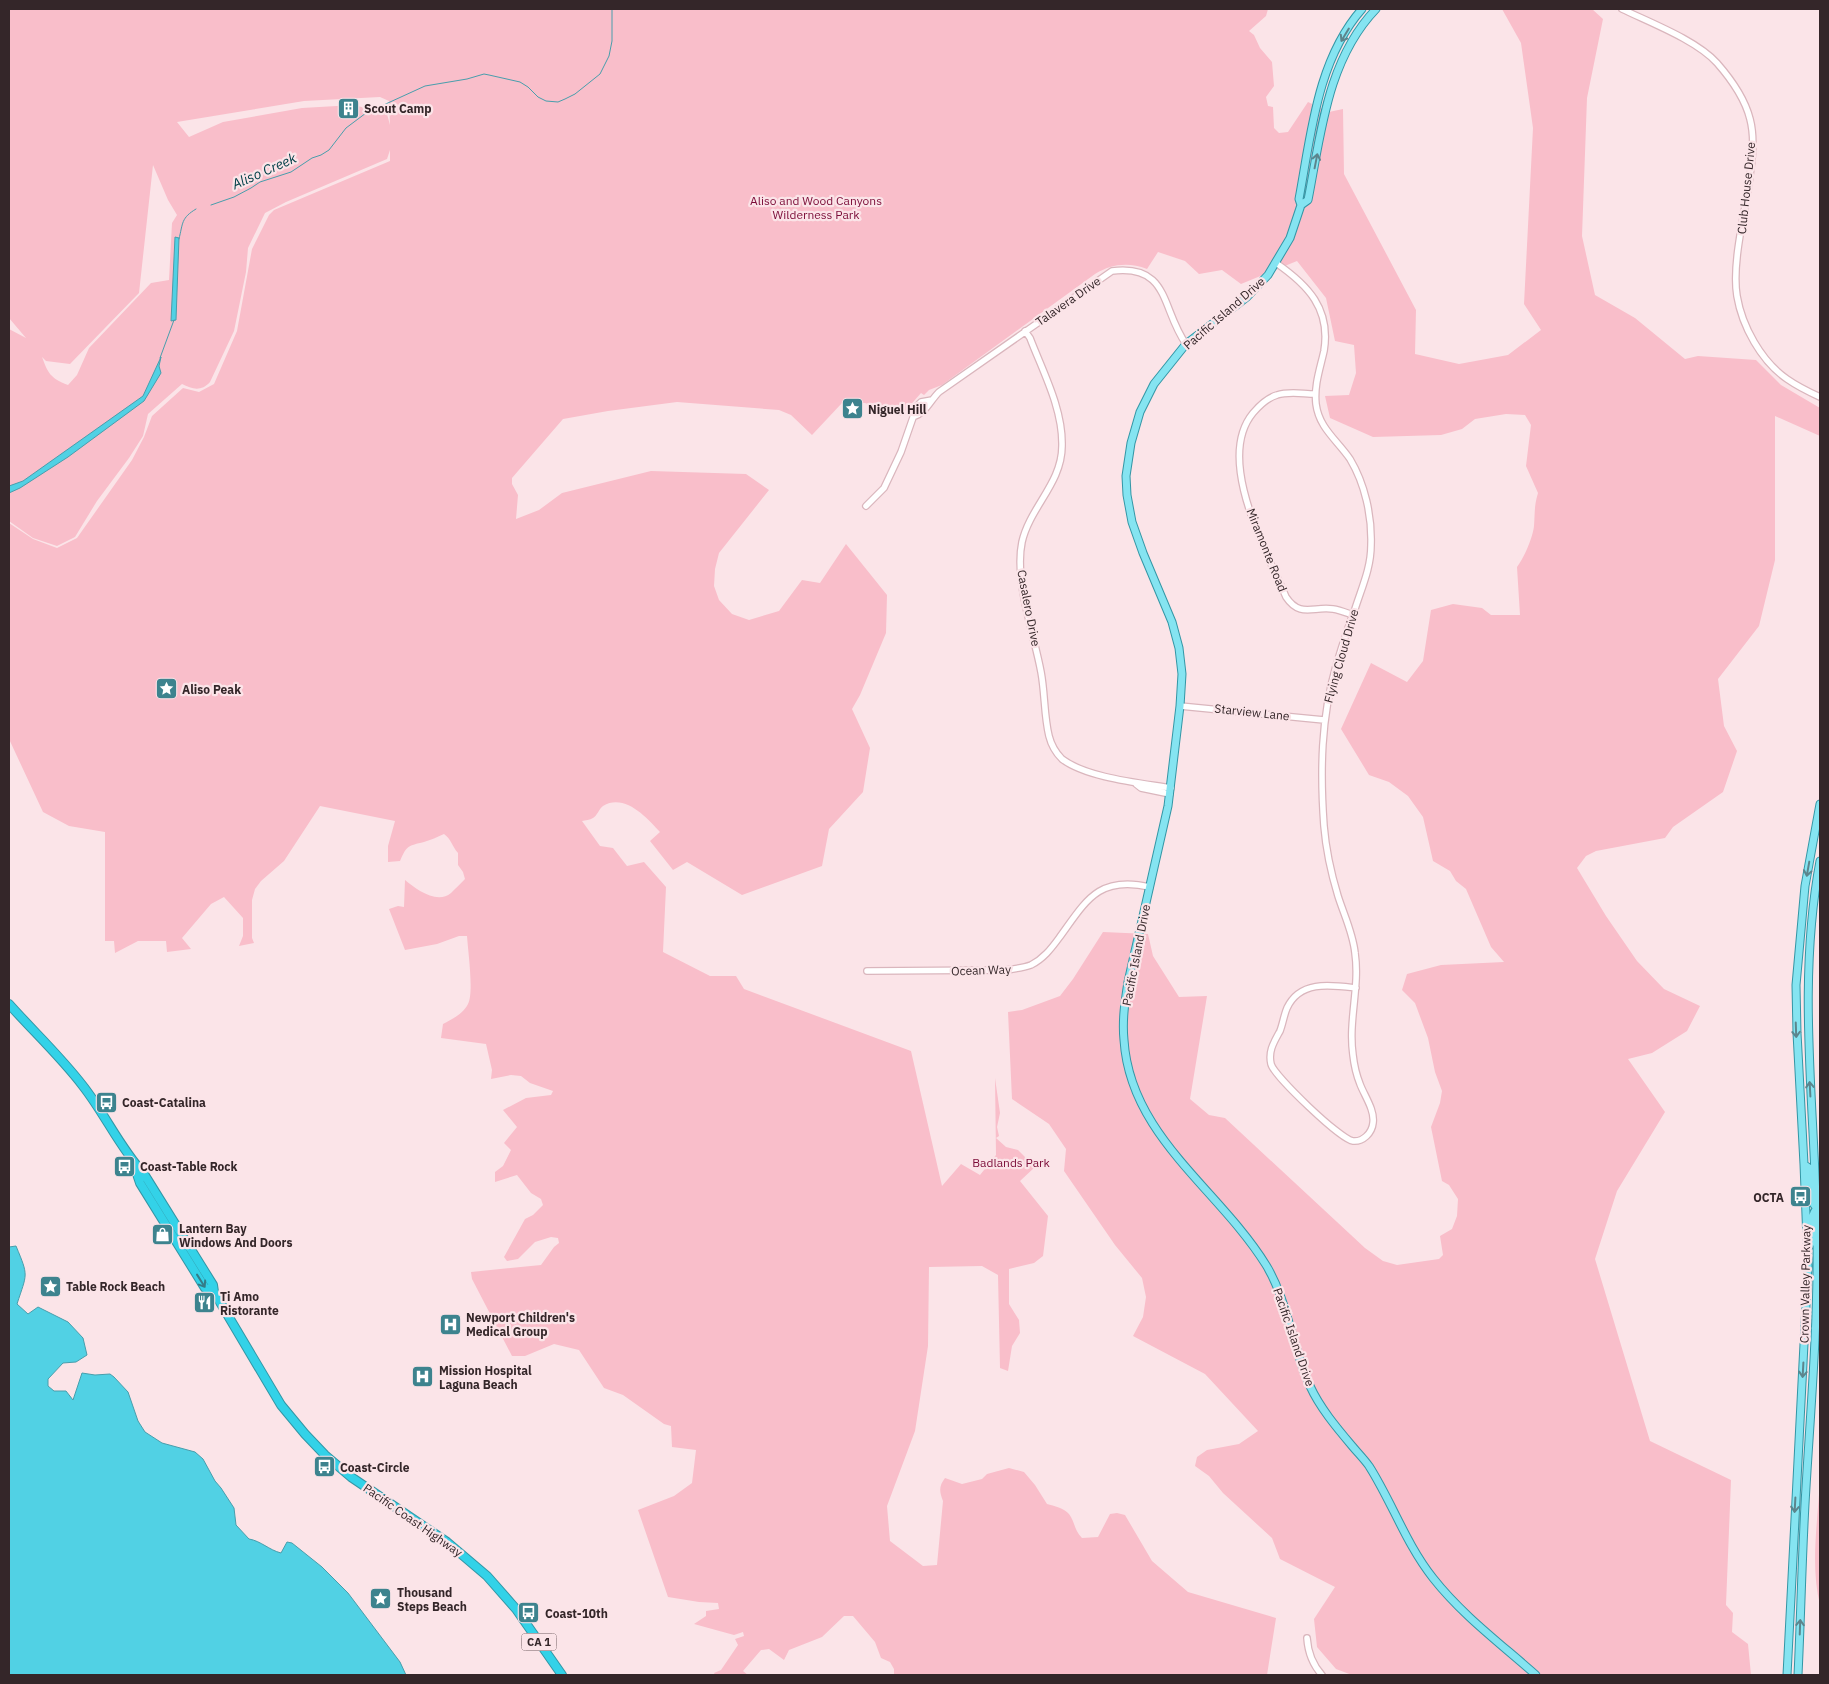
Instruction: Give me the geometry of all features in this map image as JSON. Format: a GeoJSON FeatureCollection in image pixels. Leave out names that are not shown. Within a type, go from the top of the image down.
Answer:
{"type":"FeatureCollection","features":[{"type":"Feature","properties":{"kind":"highway","name":"Pacific Coast Highway"},"geometry":{"type":"LineString","coordinates":[[9,1004],[82,1085],[134,1164],[144,1174],[195,1261]]}},
{"type":"Feature","properties":{"kind":"highway","name":"Pacific Coast Highway"},"geometry":{"type":"LineString","coordinates":[[134,1164],[140,1183],[170,1232],[213,1285],[214,1292],[281,1405],[325,1455],[351,1477],[447,1542],[487,1576],[516,1609],[562,1675]]}},
{"type":"Feature","properties":{"kind":"highway"},"geometry":{"type":"LineString","coordinates":[[138,1178],[143,1181],[154,1200],[161,1202],[160,1208],[164,1222]]}},
{"type":"Feature","properties":{"kind":"main road","name":"Pacific Island Drive"},"geometry":{"type":"LineString","coordinates":[[1302,205],[1299,199],[1320,93],[1330,64],[1341,41],[1362,9]]}},
{"type":"Feature","properties":{"kind":"main road","name":"Pacific Island Drive"},"geometry":{"type":"LineString","coordinates":[[1376,9],[1352,41],[1334,79],[1308,200],[1302,205],[1290,238],[1276,263],[1268,275],[1247,296],[1186,344],[1146,397],[1135,427],[1126,476],[1127,495],[1136,537],[1168,610],[1176,634],[1182,674],[1170,791],[1128,982],[1123,1025],[1125,1051],[1130,1078],[1156,1132],[1249,1241],[1266,1265],[1276,1288],[1310,1386],[1322,1408],[1369,1466],[1424,1566],[1457,1605],[1536,1675]]}},
{"type":"Feature","properties":{"kind":"main road","name":"Crown Valley Parkway"},"geometry":{"type":"LineString","coordinates":[[1787,1675],[1807,1299],[1804,1164],[1796,985],[1805,886],[1820,804]]}},
{"type":"Feature","properties":{"kind":"main road","name":"Crown Valley Parkway"},"geometry":{"type":"LineString","coordinates":[[1798,1675],[1817,1294],[1817,1207],[1807,1015],[1809,943],[1820,861]]}},
{"type":"Feature","properties":{"kind":"main road"},"geometry":{"type":"LineString","coordinates":[[1804,1164],[1809,1168],[1812,1202],[1817,1207],[1812,1213],[1812,1242],[1806,1249]]}},
{"type":"Feature","properties":{"kind":"main road"},"geometry":{"type":"LineString","coordinates":[[1806,1494],[1802,1489],[1804,1461],[1798,1452],[1804,1444],[1805,1430],[1810,1425]]}},
{"type":"Feature","properties":{"kind":"street","name":"Club House Drive"},"geometry":{"type":"LineString","coordinates":[[1622,9],[1697,46],[1717,63],[1740,96],[1750,119],[1753,149],[1736,272],[1737,295],[1742,314],[1749,332],[1758,347],[1776,370],[1799,386],[1820,397]]}},
{"type":"Feature","properties":{"kind":"street","name":"Flying Cloud Drive"},"geometry":{"type":"LineString","coordinates":[[1276,263],[1306,286],[1315,298],[1320,310],[1325,334],[1315,394],[1319,418],[1325,430],[1349,458],[1354,468],[1368,506],[1372,544],[1367,576],[1336,666],[1328,696],[1322,741],[1324,819],[1327,851],[1338,895],[1351,932],[1357,968],[1356,988],[1352,1032],[1353,1054],[1359,1083],[1374,1119],[1371,1131],[1366,1136],[1360,1140],[1351,1141],[1335,1131],[1274,1071],[1271,1062],[1271,1047],[1280,1030],[1287,1008],[1293,998],[1302,991],[1312,986],[1323,985],[1356,988]]}},
{"type":"Feature","properties":{"kind":"street","name":"Talavera Drive"},"geometry":{"type":"LineString","coordinates":[[866,506],[884,488],[917,406],[921,402],[932,400],[1025,331],[1112,271],[1128,270],[1145,274],[1154,281],[1164,294],[1180,335],[1186,344]]}},
{"type":"Feature","properties":{"kind":"street","name":"Casalero Drive"},"geometry":{"type":"LineString","coordinates":[[1025,331],[1030,338],[1049,388],[1059,418],[1062,438],[1061,460],[1058,472],[1025,532],[1020,561],[1021,580],[1041,671],[1049,735],[1059,756],[1073,765],[1136,784],[1141,788],[1170,791]]}},
{"type":"Feature","properties":{"kind":"street","name":"Miramonte Road"},"geometry":{"type":"LineString","coordinates":[[1315,394],[1288,393],[1278,395],[1269,398],[1258,408],[1245,425],[1241,435],[1240,467],[1253,520],[1286,597],[1291,604],[1305,610],[1333,609],[1353,615]]}},
{"type":"Feature","properties":{"kind":"street","name":"Starview Lane"},"geometry":{"type":"LineString","coordinates":[[1180,706],[1324,720]]}},
{"type":"Feature","properties":{"kind":"street","name":"Ocean Way"},"geometry":{"type":"LineString","coordinates":[[867,972],[1005,970],[1023,968],[1033,964],[1051,949],[1085,903],[1095,893],[1118,884],[1129,883],[1150,887]]}},
{"type":"Feature","properties":{"kind":"street"},"geometry":{"type":"LineString","coordinates":[[1307,1638],[1308,1653],[1315,1667],[1322,1675]]}},
{"type":"Feature","properties":{"kind":"green space"},"geometry":{"type":"Polygon","coordinates":[[[9,9],[1268,9],[1266,16],[1249,31],[1254,35],[1260,48],[1272,62],[1274,86],[1266,97],[1268,106],[1273,107],[1274,128],[1279,133],[1288,132],[1308,102],[1329,112],[1343,109],[1344,174],[1416,310],[1415,354],[1459,364],[1508,355],[1541,330],[1524,304],[1533,128],[1521,43],[1502,9],[1592,9],[1603,19],[1587,98],[1582,236],[1595,295],[1635,318],[1685,359],[1698,356],[1756,360],[1781,385],[1820,408],[1820,436],[1775,416],[1775,560],[1759,626],[1718,679],[1724,726],[1737,751],[1723,792],[1673,827],[1665,838],[1596,851],[1586,856],[1577,868],[1606,916],[1637,961],[1664,989],[1700,1006],[1687,1031],[1652,1053],[1628,1059],[1665,1112],[1617,1191],[1595,1259],[1650,1441],[1731,1480],[1726,1605],[1733,1613],[1732,1632],[1748,1644],[1751,1675],[1352,1675],[1336,1669],[1317,1647],[1314,1619],[1335,1587],[1280,1559],[1272,1538],[1223,1493],[1209,1476],[1195,1466],[1197,1457],[1207,1450],[1239,1444],[1258,1431],[1205,1374],[1133,1336],[1143,1317],[1146,1297],[1142,1278],[1115,1245],[1064,1171],[1066,1149],[1049,1124],[1012,1099],[1008,1012],[1022,1010],[1060,996],[1103,932],[1148,934],[1153,956],[1179,997],[1207,996],[1190,1099],[1209,1115],[1225,1118],[1365,1248],[1383,1261],[1397,1265],[1439,1259],[1443,1255],[1440,1236],[1452,1229],[1457,1216],[1458,1199],[1449,1185],[1442,1181],[1431,1127],[1440,1103],[1442,1091],[1435,1072],[1428,1038],[1415,1003],[1402,990],[1407,974],[1441,965],[1504,962],[1491,947],[1466,889],[1456,881],[1450,871],[1433,861],[1423,817],[1408,796],[1389,782],[1369,775],[1341,729],[1371,663],[1407,682],[1423,661],[1431,610],[1453,604],[1482,608],[1491,615],[1520,615],[1517,567],[1532,536],[1538,493],[1526,466],[1531,425],[1525,415],[1506,414],[1475,419],[1462,429],[1441,435],[1373,437],[1330,418],[1325,396],[1349,395],[1356,373],[1354,345],[1335,341],[1326,298],[1297,261],[1241,284],[1222,270],[1199,274],[1185,261],[1158,252],[1147,269],[1133,265],[1120,265],[1095,274],[942,385],[929,390],[924,395],[921,393],[901,416],[865,403],[842,403],[812,435],[791,415],[779,410],[677,402],[608,411],[563,419],[512,478],[512,484],[518,495],[516,519],[539,510],[562,493],[651,471],[746,474],[769,490],[719,553],[715,569],[714,586],[719,600],[732,614],[749,620],[779,611],[802,580],[820,583],[846,544],[887,595],[886,633],[860,695],[852,709],[870,748],[863,792],[829,829],[822,866],[742,895],[687,862],[673,870],[650,841],[660,832],[642,814],[627,805],[611,803],[603,806],[593,818],[582,821],[600,846],[613,848],[627,866],[644,862],[666,887],[663,952],[710,976],[736,976],[744,989],[911,1051],[942,1186],[961,1164],[980,1175],[996,1155],[995,1078],[1000,1113],[997,1127],[999,1136],[996,1138],[1006,1147],[1018,1150],[1035,1167],[1020,1181],[1048,1216],[1043,1256],[1034,1263],[1009,1269],[1009,1304],[1019,1320],[1020,1333],[1012,1346],[1008,1371],[1000,1368],[998,1275],[982,1266],[929,1267],[928,1346],[915,1431],[887,1506],[890,1541],[923,1566],[937,1565],[943,1501],[940,1489],[945,1478],[962,1484],[982,1479],[987,1474],[1009,1468],[1024,1472],[1047,1504],[1067,1512],[1082,1538],[1098,1537],[1110,1514],[1125,1515],[1152,1561],[1188,1592],[1276,1618],[1267,1675],[894,1675],[894,1669],[890,1662],[881,1658],[875,1642],[853,1616],[844,1616],[822,1637],[789,1650],[784,1660],[769,1649],[761,1650],[743,1671],[748,1675],[715,1675],[714,1673],[721,1670],[738,1645],[735,1639],[744,1636],[743,1632],[734,1635],[694,1624],[706,1616],[706,1611],[719,1609],[718,1603],[668,1597],[638,1510],[674,1496],[692,1483],[696,1450],[672,1447],[671,1426],[664,1424],[623,1395],[604,1388],[579,1350],[554,1344],[525,1356],[512,1356],[472,1279],[471,1272],[541,1265],[559,1243],[558,1238],[551,1237],[535,1242],[518,1259],[507,1261],[504,1257],[525,1219],[533,1215],[543,1205],[541,1199],[531,1193],[517,1175],[495,1182],[495,1172],[503,1166],[511,1150],[504,1143],[517,1127],[503,1110],[526,1098],[551,1095],[553,1091],[530,1083],[521,1076],[511,1075],[491,1079],[492,1070],[486,1044],[441,1038],[443,1024],[463,1011],[470,999],[471,982],[467,936],[459,936],[437,944],[405,950],[389,909],[398,906],[404,907],[405,880],[415,888],[433,897],[439,897],[451,893],[465,879],[458,865],[458,853],[448,838],[444,834],[411,846],[406,849],[400,861],[388,862],[388,846],[395,821],[320,806],[284,861],[261,881],[255,889],[252,900],[252,938],[254,943],[239,946],[243,936],[243,918],[224,897],[211,904],[182,938],[191,949],[167,952],[166,941],[138,941],[115,953],[114,941],[105,941],[105,832],[69,826],[43,812],[9,739],[9,523],[33,539],[57,548],[77,538],[132,460],[144,437],[152,416],[183,388],[199,392],[214,384],[237,331],[252,249],[269,215],[274,210],[390,161],[390,150],[387,159],[286,202],[265,213],[248,248],[246,272],[234,331],[210,382],[196,389],[182,384],[148,414],[143,436],[97,501],[75,537],[57,546],[33,538],[9,521],[9,329],[26,338],[9,318],[9,9]],[[380,97],[304,101],[177,122],[189,137],[223,122],[302,108],[354,105],[387,114],[390,125],[389,101],[380,97]],[[153,165],[139,293],[70,364],[46,361],[42,357],[51,374],[57,380],[68,385],[77,375],[89,348],[151,283],[169,280],[172,223],[177,215],[168,200],[153,165]]]}},
{"type":"Feature","properties":{"kind":"green space"},"geometry":{"type":"Polygon","coordinates":[[[1820,1479],[1820,1605],[1815,1558],[1820,1479]]]}},
{"type":"Feature","properties":{"kind":"water"},"geometry":{"type":"Polygon","coordinates":[[[175,237],[179,238],[176,320],[171,321],[175,237]]]}},
{"type":"Feature","properties":{"kind":"water"},"geometry":{"type":"Polygon","coordinates":[[[161,357],[159,366],[161,373],[144,401],[68,457],[9,493],[9,486],[23,481],[143,396],[161,357]]]}},
{"type":"Feature","properties":{"kind":"water"},"geometry":{"type":"Polygon","coordinates":[[[16,1246],[25,1270],[25,1280],[17,1304],[28,1314],[38,1307],[68,1322],[83,1338],[87,1355],[76,1362],[63,1363],[48,1379],[48,1386],[54,1391],[66,1391],[73,1400],[82,1373],[95,1375],[110,1374],[114,1377],[128,1392],[138,1421],[145,1432],[162,1443],[195,1452],[203,1459],[215,1481],[234,1508],[236,1525],[249,1539],[281,1553],[287,1542],[292,1543],[322,1567],[348,1593],[400,1662],[406,1675],[9,1675],[9,1247],[16,1246]]]}},
{"type":"Feature","properties":{"kind":"waterway","name":"Aliso Creek"},"geometry":{"type":"LineString","coordinates":[[211,205],[234,197],[260,182],[291,172],[312,158],[329,150],[346,128],[366,113],[425,86],[467,79],[484,74],[520,82],[546,101],[558,102],[565,99],[575,94],[600,74],[609,56],[612,41],[612,9]]}},
{"type":"Feature","properties":{"kind":"waterway","name":"Aliso Creek"},"geometry":{"type":"LineString","coordinates":[[179,239],[185,218],[196,209]]}},
{"type":"Feature","properties":{"kind":"waterway","name":"Aliso Creek"},"geometry":{"type":"LineString","coordinates":[[160,358],[174,320]]}},
{"type":"Feature","properties":{"kind":"place","name":"Scout Camp"},"geometry":{"type":"Point","coordinates":[348,108]}},
{"type":"Feature","properties":{"kind":"place","name":"Niguel Hill"},"geometry":{"type":"Point","coordinates":[852,409]}},
{"type":"Feature","properties":{"kind":"place","name":"Aliso Peak"},"geometry":{"type":"Point","coordinates":[166,689]}},
{"type":"Feature","properties":{"kind":"place","name":"Coast-Catalina"},"geometry":{"type":"Point","coordinates":[106,1102]}},
{"type":"Feature","properties":{"kind":"place","name":"Coast-Table Rock"},"geometry":{"type":"Point","coordinates":[124,1166]}},
{"type":"Feature","properties":{"kind":"place","name":"OCTA"},"geometry":{"type":"Point","coordinates":[1800,1197]}},
{"type":"Feature","properties":{"kind":"place","name":"Lantern Bay Windows And Doors"},"geometry":{"type":"Point","coordinates":[163,1235]}},
{"type":"Feature","properties":{"kind":"place","name":"Table Rock Beach"},"geometry":{"type":"Point","coordinates":[50,1286]}},
{"type":"Feature","properties":{"kind":"place","name":"Ti Amo Ristorante"},"geometry":{"type":"Point","coordinates":[204,1303]}},
{"type":"Feature","properties":{"kind":"place","name":"Newport Children's Medical Group"},"geometry":{"type":"Point","coordinates":[450,1324]}},
{"type":"Feature","properties":{"kind":"place","name":"Mission Hospital Laguna Beach"},"geometry":{"type":"Point","coordinates":[423,1377]}},
{"type":"Feature","properties":{"kind":"place","name":"Coast-Circle"},"geometry":{"type":"Point","coordinates":[324,1467]}},
{"type":"Feature","properties":{"kind":"place","name":"Thousand Steps Beach"},"geometry":{"type":"Point","coordinates":[381,1599]}},
{"type":"Feature","properties":{"kind":"place","name":"Coast-10th"},"geometry":{"type":"Point","coordinates":[529,1613]}},
{"type":"Feature","properties":{"kind":"park label","name":"Aliso and Wood Canyons Wilderness Park"},"geometry":{"type":"Point","coordinates":[816,207]}},
{"type":"Feature","properties":{"kind":"park label","name":"Badlands Park"},"geometry":{"type":"Point","coordinates":[1011,1162]}}]}
